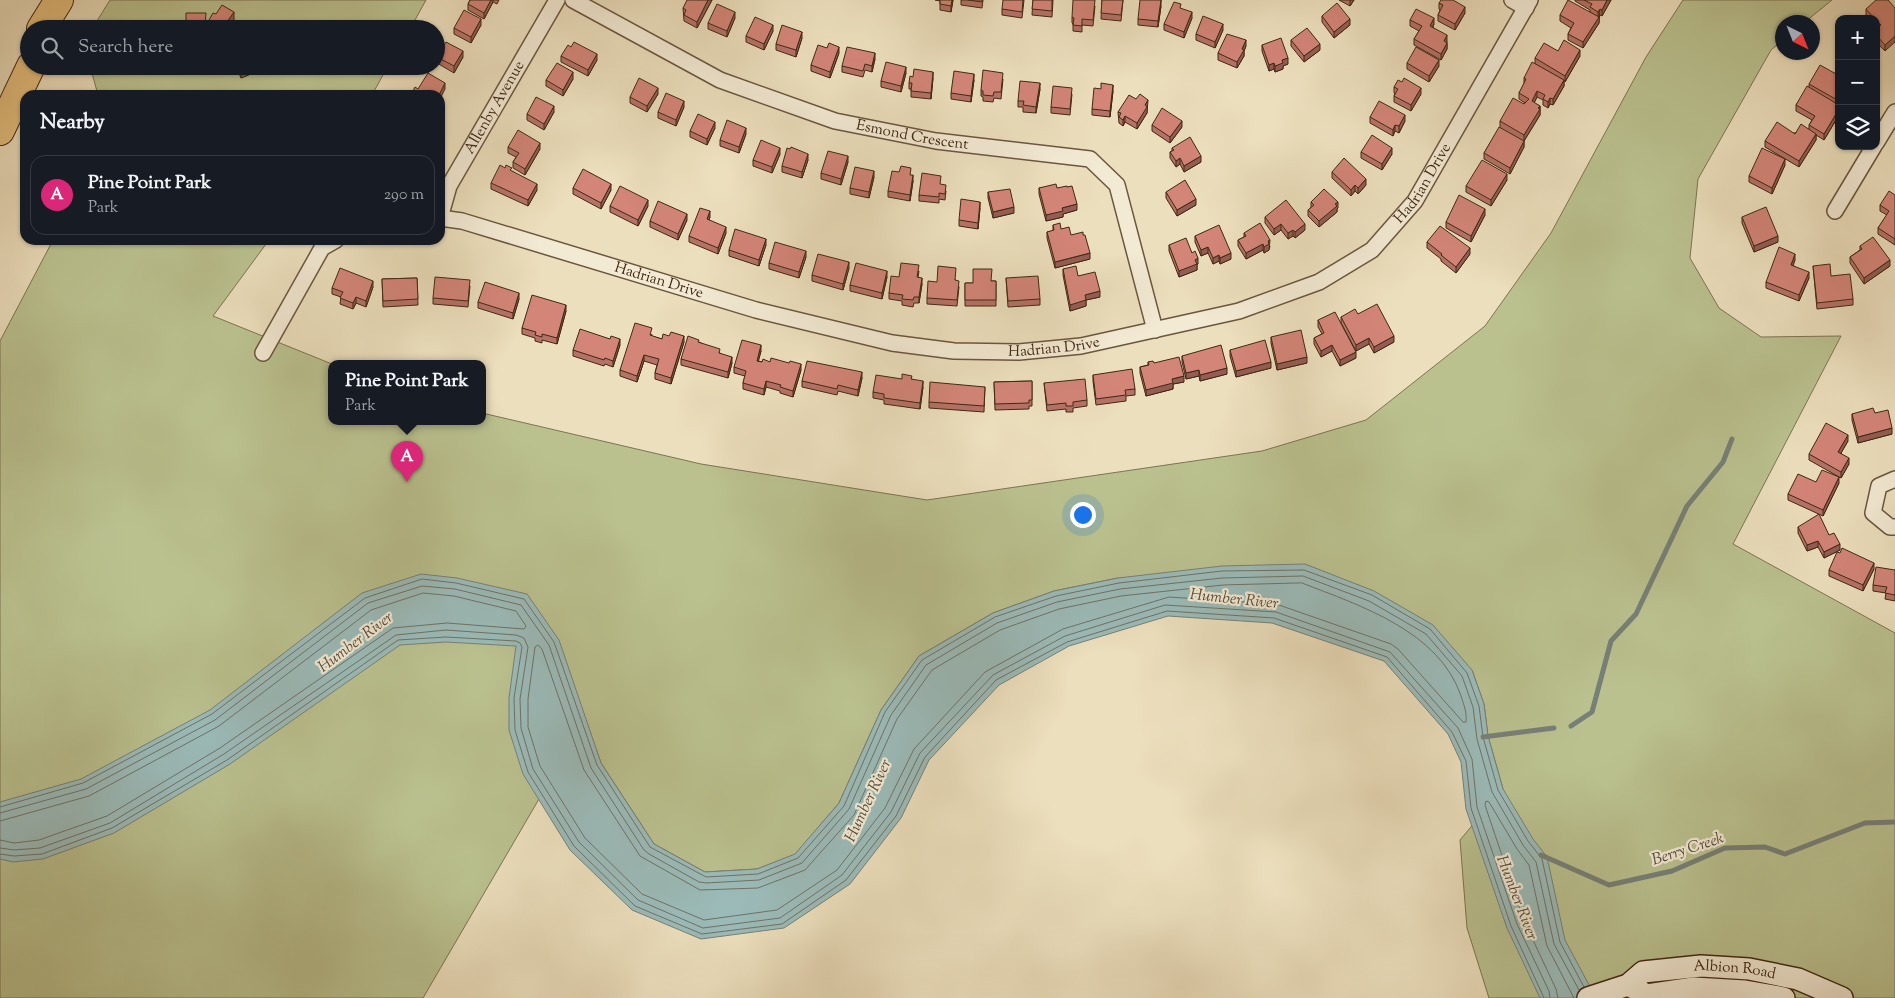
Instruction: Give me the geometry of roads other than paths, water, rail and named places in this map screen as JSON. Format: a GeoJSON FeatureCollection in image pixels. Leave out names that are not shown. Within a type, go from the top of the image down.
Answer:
{"type":"FeatureCollection","features":[{"type":"Feature","properties":{"kind":"highway"},"geometry":{"type":"LineString","coordinates":[[47,20],[59,0]]}},
{"type":"Feature","properties":{"kind":"highway"},"geometry":{"type":"LineString","coordinates":[[54,20],[64,0]]}},
{"type":"Feature","properties":{"kind":"highway"},"geometry":{"type":"LineString","coordinates":[[0,95],[20,63]]}},
{"type":"Feature","properties":{"kind":"highway"},"geometry":{"type":"LineString","coordinates":[[20,90],[28,75]]}},
{"type":"Feature","properties":{"kind":"highway"},"geometry":{"type":"LineString","coordinates":[[0,131],[20,90]]}},
{"type":"Feature","properties":{"kind":"main road","name":"Albion Road"},"geometry":{"type":"LineString","coordinates":[[1588,998],[1628,985],[1643,972],[1701,966],[1749,969],[1798,979],[1842,998]]}},
{"type":"Feature","properties":{"kind":"main road","name":"Albion Road"},"geometry":{"type":"LineString","coordinates":[[1628,985],[1647,995],[1694,988],[1745,991],[1784,998]]}},
{"type":"Feature","properties":{"kind":"street","name":"Allenby Avenue"},"geometry":{"type":"LineString","coordinates":[[445,200],[449,186],[557,0]]}},
{"type":"Feature","properties":{"kind":"street","name":"Esmond Crescent"},"geometry":{"type":"LineString","coordinates":[[574,0],[720,80],[835,122],[936,141],[1090,158],[1117,185],[1155,330]]}},
{"type":"Feature","properties":{"kind":"street"},"geometry":{"type":"LineString","coordinates":[[1512,0],[1528,4]]}},
{"type":"Feature","properties":{"kind":"street","name":"Hadrian Drive"},"geometry":{"type":"LineString","coordinates":[[445,219],[462,221],[756,310],[892,343],[954,351],[1018,352],[1081,346],[1239,311],[1319,282],[1372,250],[1415,201],[1528,4]]}},
{"type":"Feature","properties":{"kind":"street"},"geometry":{"type":"LineString","coordinates":[[1880,136],[1895,112]]}},
{"type":"Feature","properties":{"kind":"street"},"geometry":{"type":"LineString","coordinates":[[1835,211],[1872,150]]}},
{"type":"Feature","properties":{"kind":"street"},"geometry":{"type":"LineString","coordinates":[[263,354],[322,248],[327,245]]}},
{"type":"Feature","properties":{"kind":"street"},"geometry":{"type":"LineString","coordinates":[[1895,479],[1879,486],[1873,513],[1890,527],[1895,527]]}},
{"type":"Feature","properties":{"kind":"water","name":"Humber River"},"geometry":{"type":"Polygon","coordinates":[[[1305,564],[1374,591],[1433,625],[1472,670],[1484,704],[1488,736],[1503,789],[1533,839],[1547,857],[1565,940],[1596,998],[1540,998],[1507,928],[1466,809],[1461,762],[1448,734],[1384,661],[1272,623],[1168,616],[1069,646],[999,685],[929,760],[901,818],[850,884],[784,928],[701,939],[632,910],[570,850],[523,774],[509,730],[509,698],[516,646],[446,642],[400,645],[230,764],[114,833],[43,859],[13,862],[0,859],[0,802],[81,779],[210,710],[362,593],[421,574],[457,578],[527,594],[559,640],[601,763],[654,844],[705,872],[757,869],[795,854],[839,803],[881,710],[919,656],[993,613],[1054,591],[1118,578],[1222,566],[1305,564]]]}},
{"type":"Feature","properties":{"kind":"waterway"},"geometry":{"type":"LineString","coordinates":[[1571,726],[1592,712],[1611,641],[1636,614],[1687,506],[1723,462],[1732,439]]}},
{"type":"Feature","properties":{"kind":"waterway"},"geometry":{"type":"LineString","coordinates":[[1483,737],[1554,728]]}},
{"type":"Feature","properties":{"kind":"waterway","name":"Berry Creek"},"geometry":{"type":"LineString","coordinates":[[1541,855],[1609,885],[1672,871],[1725,848],[1765,847],[1785,854],[1865,823],[1895,822]]}},
{"type":"Feature","properties":{"kind":"place","name":"Pine Point Park"},"geometry":{"type":"Point","coordinates":[407,482]}}]}
